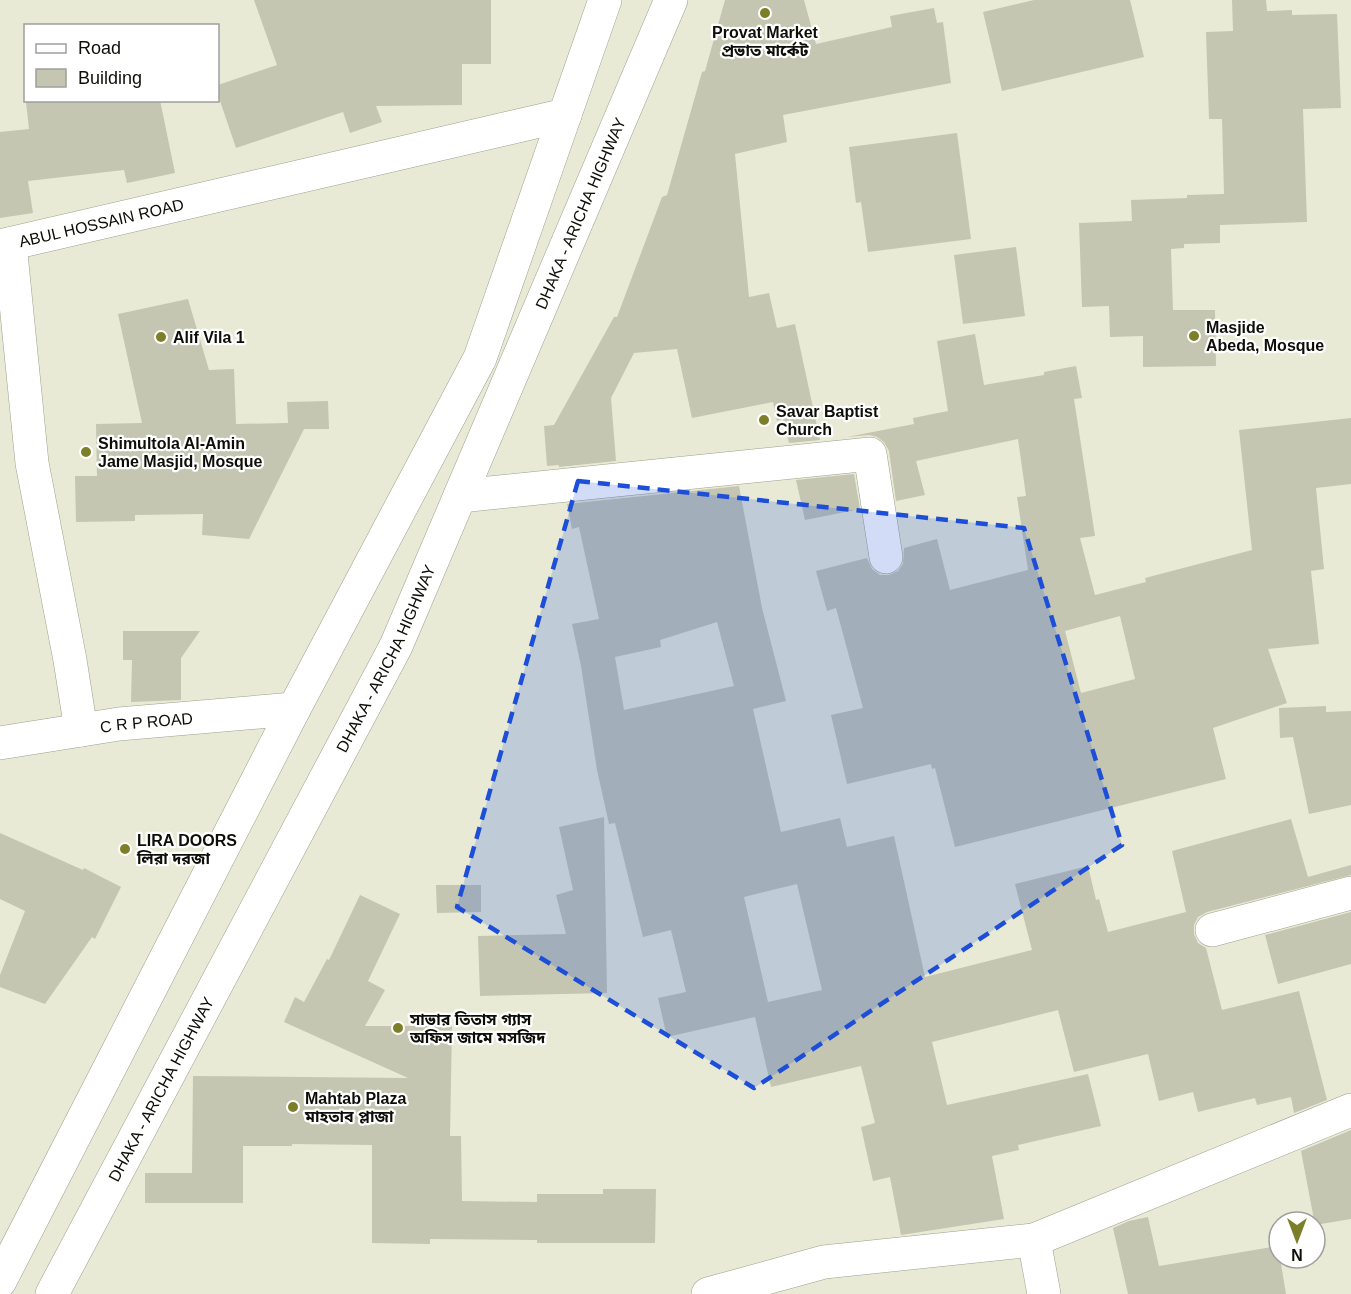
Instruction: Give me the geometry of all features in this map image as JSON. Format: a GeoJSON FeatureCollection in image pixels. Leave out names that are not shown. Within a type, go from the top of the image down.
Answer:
{"type":"FeatureCollection","features":[{"type":"Feature","properties":{"kind":"main road"},"geometry":{"type":"LineString","coordinates":[[0,1281],[294,709],[480,358],[605,0]]}},
{"type":"Feature","properties":{"kind":"main road","name":"DHAKA - ARICHA HIGHWAY"},"geometry":{"type":"LineString","coordinates":[[52,1294],[396,646],[671,0]]}},
{"type":"Feature","properties":{"kind":"main road","name":"ABUL HOSSAIN ROAD"},"geometry":{"type":"LineString","coordinates":[[81,730],[32,463],[5,245],[565,115]]}},
{"type":"Feature","properties":{"kind":"main road"},"geometry":{"type":"LineString","coordinates":[[460,496],[870,454],[886,557]]}},
{"type":"Feature","properties":{"kind":"main road","name":"C R P ROAD"},"geometry":{"type":"LineString","coordinates":[[0,743],[119,724],[294,709]]}},
{"type":"Feature","properties":{"kind":"main road"},"geometry":{"type":"LineString","coordinates":[[1212,930],[1351,893]]}},
{"type":"Feature","properties":{"kind":"main road"},"geometry":{"type":"LineString","coordinates":[[708,1294],[824,1262],[1034,1240],[1351,1110]]}},
{"type":"Feature","properties":{"kind":"main road"},"geometry":{"type":"LineString","coordinates":[[1034,1240],[1044,1294]]}},
{"type":"Feature","properties":{"kind":"highlighted area"},"geometry":{"type":"Polygon","coordinates":[[[578,481],[1024,528],[1122,845],[754,1088],[457,907],[578,481]]]}},
{"type":"Feature","properties":{"kind":"building"},"geometry":{"type":"Polygon","coordinates":[[[254,0],[491,0],[491,64],[462,64],[462,105],[376,106],[382,122],[350,133],[343,112],[236,148],[219,98],[219,85],[277,65],[254,0]]]}},
{"type":"Feature","properties":{"kind":"building"},"geometry":{"type":"Polygon","coordinates":[[[725,0],[804,0],[816,44],[892,27],[890,16],[934,8],[937,23],[943,22],[951,83],[783,115],[787,142],[735,154],[749,297],[769,293],[777,328],[795,324],[820,440],[789,443],[783,419],[777,421],[773,402],[692,418],[677,349],[634,353],[611,398],[616,461],[559,467],[559,465],[547,466],[544,426],[554,425],[614,317],[617,317],[662,197],[667,195],[725,0]]]}},
{"type":"Feature","properties":{"kind":"building"},"geometry":{"type":"Polygon","coordinates":[[[1034,0],[1130,0],[1144,57],[1002,91],[983,12],[1034,0]]]}},
{"type":"Feature","properties":{"kind":"building"},"geometry":{"type":"Polygon","coordinates":[[[1232,0],[1266,0],[1267,11],[1292,10],[1292,15],[1337,14],[1341,108],[1303,109],[1307,222],[1220,225],[1220,243],[1184,244],[1184,248],[1171,249],[1173,310],[1215,310],[1216,366],[1143,367],[1143,336],[1110,337],[1109,306],[1082,307],[1079,223],[1132,221],[1131,200],[1224,194],[1222,119],[1209,119],[1206,32],[1233,31],[1232,0]]]}},
{"type":"Feature","properties":{"kind":"building"},"geometry":{"type":"Polygon","coordinates":[[[26,102],[160,102],[175,173],[127,183],[124,170],[28,181],[33,213],[0,218],[0,132],[29,129],[26,102]]]}},
{"type":"Feature","properties":{"kind":"building"},"geometry":{"type":"Polygon","coordinates":[[[957,133],[971,239],[868,252],[861,202],[856,203],[849,147],[957,133]]]}},
{"type":"Feature","properties":{"kind":"building"},"geometry":{"type":"Polygon","coordinates":[[[1016,247],[1025,316],[963,324],[954,255],[1016,247]]]}},
{"type":"Feature","properties":{"kind":"building"},"geometry":{"type":"Polygon","coordinates":[[[188,299],[209,370],[234,369],[236,424],[288,423],[287,402],[328,401],[329,429],[304,429],[249,539],[202,535],[203,514],[135,515],[135,521],[76,522],[75,476],[97,476],[96,424],[142,423],[118,314],[188,299]]]}},
{"type":"Feature","properties":{"kind":"building"},"geometry":{"type":"Polygon","coordinates":[[[975,334],[984,385],[1044,375],[1044,372],[1076,366],[1082,398],[1074,399],[1095,536],[1080,538],[1095,595],[1146,582],[1145,578],[1252,550],[1239,430],[1351,418],[1351,484],[1316,488],[1324,569],[1311,571],[1319,644],[1268,649],[1287,703],[1213,728],[1226,779],[955,847],[935,768],[932,769],[931,764],[847,784],[831,715],[863,708],[836,608],[827,611],[816,571],[867,558],[872,569],[880,575],[889,575],[898,571],[903,564],[904,548],[937,539],[950,590],[1028,570],[1017,497],[1026,496],[1018,439],[916,461],[925,495],[896,501],[889,451],[884,442],[869,435],[847,437],[914,424],[913,418],[948,411],[937,341],[975,334]],[[1120,616],[1065,631],[1081,693],[1135,679],[1120,616]]]}},
{"type":"Feature","properties":{"kind":"building"},"geometry":{"type":"Polygon","coordinates":[[[854,474],[860,509],[805,520],[796,480],[854,474]]]}},
{"type":"Feature","properties":{"kind":"building"},"geometry":{"type":"Polygon","coordinates":[[[739,486],[762,608],[786,701],[753,709],[781,832],[840,818],[847,847],[894,836],[925,977],[1032,950],[1015,884],[1088,866],[1096,900],[1099,899],[1108,932],[1186,912],[1172,851],[1291,819],[1308,877],[1351,865],[1351,875],[1207,912],[1198,917],[1194,925],[1194,934],[1198,943],[1206,948],[1222,1010],[1299,991],[1327,1100],[1294,1113],[1291,1097],[1257,1105],[1255,1098],[1198,1112],[1193,1092],[1159,1101],[1148,1054],[1074,1072],[1058,1010],[932,1042],[947,1105],[1088,1074],[1101,1126],[1018,1145],[1019,1150],[992,1156],[1004,1219],[901,1235],[890,1177],[873,1181],[861,1127],[875,1123],[861,1066],[771,1087],[755,1017],[667,1037],[658,998],[686,992],[671,930],[643,937],[615,823],[609,824],[597,770],[572,624],[599,619],[579,527],[572,529],[567,504],[739,486]],[[717,622],[660,640],[661,647],[615,657],[624,710],[734,686],[717,622]],[[797,884],[744,897],[768,1002],[822,990],[797,884]]]}},
{"type":"Feature","properties":{"kind":"building"},"geometry":{"type":"Polygon","coordinates":[[[123,631],[200,631],[181,658],[181,700],[131,702],[132,660],[123,660],[123,631]]]}},
{"type":"Feature","properties":{"kind":"building"},"geometry":{"type":"Polygon","coordinates":[[[1326,706],[1326,712],[1351,711],[1351,805],[1309,814],[1293,737],[1280,738],[1279,708],[1326,706]]]}},
{"type":"Feature","properties":{"kind":"building"},"geometry":{"type":"Polygon","coordinates":[[[604,817],[607,993],[480,996],[478,936],[566,934],[556,895],[573,890],[559,827],[604,817]]]}},
{"type":"Feature","properties":{"kind":"building"},"geometry":{"type":"Polygon","coordinates":[[[0,833],[83,870],[84,868],[121,887],[95,939],[92,937],[45,1004],[0,987],[0,975],[25,911],[0,899],[0,833]]]}},
{"type":"Feature","properties":{"kind":"building"},"geometry":{"type":"Polygon","coordinates":[[[436,885],[481,885],[481,912],[437,913],[436,885]]]}},
{"type":"Feature","properties":{"kind":"building"},"geometry":{"type":"Polygon","coordinates":[[[360,895],[400,914],[368,981],[385,990],[365,1026],[452,1026],[450,1136],[461,1136],[462,1201],[537,1202],[537,1194],[603,1194],[603,1189],[656,1189],[655,1243],[537,1243],[537,1240],[430,1239],[430,1244],[372,1243],[372,1145],[243,1146],[243,1203],[145,1203],[145,1173],[192,1173],[193,1076],[408,1078],[284,1022],[295,997],[304,1002],[327,959],[329,960],[360,895]]]}},
{"type":"Feature","properties":{"kind":"building"},"geometry":{"type":"Polygon","coordinates":[[[1351,912],[1351,964],[1278,984],[1265,935],[1351,912]]]}},
{"type":"Feature","properties":{"kind":"building"},"geometry":{"type":"Polygon","coordinates":[[[1351,1130],[1351,1219],[1327,1223],[1327,1210],[1312,1210],[1301,1151],[1351,1130]]]}},
{"type":"Feature","properties":{"kind":"building"},"geometry":{"type":"Polygon","coordinates":[[[1148,1217],[1159,1266],[1267,1248],[1267,1270],[1282,1270],[1286,1294],[1128,1294],[1113,1228],[1129,1221],[1148,1217]]]}},
{"type":"Feature","properties":{"kind":"place","name":"Provat Market প্রভাত মার্কেট"},"geometry":{"type":"Point","coordinates":[765,13]}},
{"type":"Feature","properties":{"kind":"place","name":"Masjide Abeda, Mosque"},"geometry":{"type":"Point","coordinates":[1194,336]}},
{"type":"Feature","properties":{"kind":"place","name":"Alif Vila 1"},"geometry":{"type":"Point","coordinates":[161,337]}},
{"type":"Feature","properties":{"kind":"place","name":"Savar Baptist Church"},"geometry":{"type":"Point","coordinates":[764,420]}},
{"type":"Feature","properties":{"kind":"place","name":"Shimultola Al-Amin Jame Masjid, Mosque"},"geometry":{"type":"Point","coordinates":[86,452]}},
{"type":"Feature","properties":{"kind":"place","name":"LIRA DOORS লিরা দরজা"},"geometry":{"type":"Point","coordinates":[125,849]}},
{"type":"Feature","properties":{"kind":"place","name":"সাভার তিতাস গ্যাস অফিস জামে মসজিদ"},"geometry":{"type":"Point","coordinates":[398,1028]}},
{"type":"Feature","properties":{"kind":"place","name":"Mahtab Plaza মাহতাব প্লাজা"},"geometry":{"type":"Point","coordinates":[293,1107]}}]}
